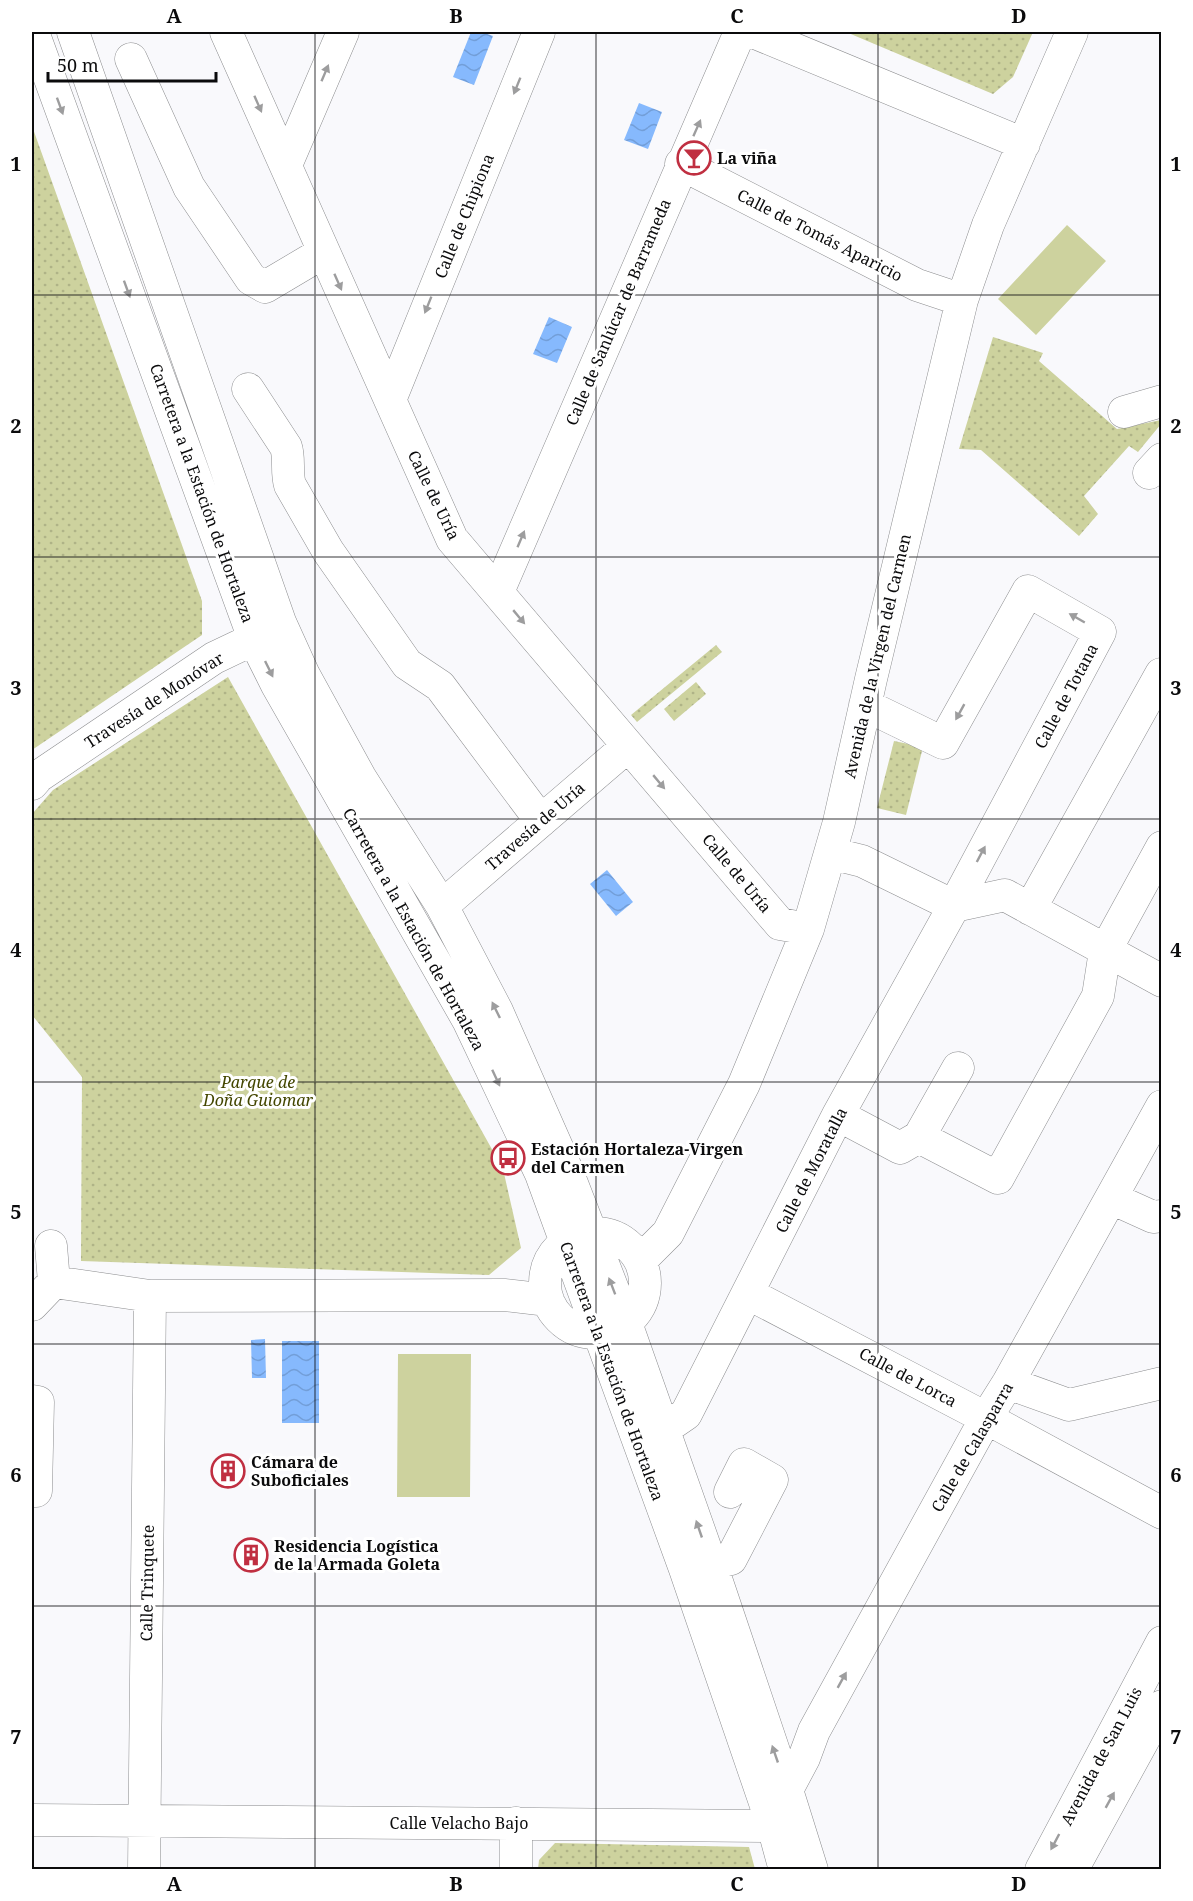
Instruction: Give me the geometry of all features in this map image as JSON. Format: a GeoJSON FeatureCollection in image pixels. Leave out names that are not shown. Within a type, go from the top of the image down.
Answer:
{"type":"FeatureCollection","features":[{"type":"Feature","properties":{"kind":"street","name":"Carretera a la Estación de Hortaleza"},"geometry":{"type":"LineString","coordinates":[[33,32],[267,630],[304,675],[360,777],[442,906],[497,1011],[564,1163],[578,1238]]}},
{"type":"Feature","properties":{"kind":"street","name":"Carretera a la Estación de Hortaleza"},"geometry":{"type":"LineString","coordinates":[[73,32],[267,630],[277,685],[468,1020],[541,1174],[578,1238],[612,1328],[685,1569],[773,1826],[785,1869]]}},
{"type":"Feature","properties":{"kind":"street","name":"Calle de Uría"},"geometry":{"type":"LineString","coordinates":[[226,32],[452,538],[780,924],[808,929]]}},
{"type":"Feature","properties":{"kind":"street"},"geometry":{"type":"LineString","coordinates":[[285,165],[343,32]]}},
{"type":"Feature","properties":{"kind":"street","name":"Calle de Chipiona"},"geometry":{"type":"LineString","coordinates":[[390,400],[539,32]]}},
{"type":"Feature","properties":{"kind":"street","name":"Calle de Sanlúcar de Barrameda"},"geometry":{"type":"LineString","coordinates":[[498,592],[740,32]]}},
{"type":"Feature","properties":{"kind":"street"},"geometry":{"type":"LineString","coordinates":[[753,32],[1024,144]]}},
{"type":"Feature","properties":{"kind":"street","name":"Avenida de la Virgen del Carmen"},"geometry":{"type":"LineString","coordinates":[[640,1261],[668,1233],[744,1084],[808,929],[830,854],[962,300],[988,225],[1072,32]]}},
{"type":"Feature","properties":{"kind":"street"},"geometry":{"type":"LineString","coordinates":[[131,59],[189,187],[250,279],[265,287],[324,252]]}},
{"type":"Feature","properties":{"kind":"street","name":"Calle de Tomás Aparicio"},"geometry":{"type":"LineString","coordinates":[[681,164],[917,285],[962,300]]}},
{"type":"Feature","properties":{"kind":"street"},"geometry":{"type":"LineString","coordinates":[[248,389],[286,447],[289,456],[290,485],[328,551],[407,664],[440,686],[541,821]]}},
{"type":"Feature","properties":{"kind":"street"},"geometry":{"type":"LineString","coordinates":[[1124,412],[1161,401]]}},
{"type":"Feature","properties":{"kind":"street","name":"Calle de Totana"},"geometry":{"type":"LineString","coordinates":[[865,705],[943,743],[1028,591],[1100,632],[954,906]]}},
{"type":"Feature","properties":{"kind":"street","name":"Travesía de Monóvar"},"geometry":{"type":"LineString","coordinates":[[32,784],[39,776],[214,658],[267,630]]}},
{"type":"Feature","properties":{"kind":"street"},"geometry":{"type":"LineString","coordinates":[[1030,909],[1161,674]]}},
{"type":"Feature","properties":{"kind":"street","name":"Travesía de Uría"},"geometry":{"type":"LineString","coordinates":[[442,906],[628,746]]}},
{"type":"Feature","properties":{"kind":"street"},"geometry":{"type":"LineString","coordinates":[[919,1137],[998,1178],[1098,996],[1105,951],[1161,847]]}},
{"type":"Feature","properties":{"kind":"street"},"geometry":{"type":"LineString","coordinates":[[830,854],[862,861],[954,906],[1005,895],[1105,951],[1159,975]]}},
{"type":"Feature","properties":{"kind":"street","name":"Calle de Moratalla"},"geometry":{"type":"LineString","coordinates":[[664,1429],[686,1414],[838,1115],[954,906]]}},
{"type":"Feature","properties":{"kind":"street"},"geometry":{"type":"LineString","coordinates":[[838,1115],[900,1148],[919,1137],[958,1068]]}},
{"type":"Feature","properties":{"kind":"street","name":"Calle de Calasparra"},"geometry":{"type":"LineString","coordinates":[[787,1790],[804,1758],[814,1731],[1161,1106]]}},
{"type":"Feature","properties":{"kind":"street"},"geometry":{"type":"LineString","coordinates":[[1111,1198],[1153,1217],[1161,1216]]}},
{"type":"Feature","properties":{"kind":"street"},"geometry":{"type":"LineString","coordinates":[[607,1234],[621,1240],[632,1249],[640,1261],[645,1278],[644,1294],[637,1310],[612,1328],[583,1332],[568,1325],[556,1314],[548,1300],[545,1285],[547,1269],[554,1255],[578,1238],[607,1234]]}},
{"type":"Feature","properties":{"kind":"street"},"geometry":{"type":"LineString","coordinates":[[32,1305],[54,1282],[51,1246]]}},
{"type":"Feature","properties":{"kind":"street"},"geometry":{"type":"LineString","coordinates":[[54,1282],[150,1296],[504,1295],[548,1300]]}},
{"type":"Feature","properties":{"kind":"street","name":"Calle de Lorca"},"geometry":{"type":"LineString","coordinates":[[748,1294],[986,1418],[1161,1513]]}},
{"type":"Feature","properties":{"kind":"street","name":"Calle Trinquete"},"geometry":{"type":"LineString","coordinates":[[144,1869],[150,1296]]}},
{"type":"Feature","properties":{"kind":"street","name":"Carretera a la Estación de Hortaleza"},"geometry":{"type":"LineString","coordinates":[[612,1328],[664,1429],[812,1869]]}},
{"type":"Feature","properties":{"kind":"street"},"geometry":{"type":"LineString","coordinates":[[1008,1383],[1069,1405],[1161,1383]]}},
{"type":"Feature","properties":{"kind":"street"},"geometry":{"type":"LineString","coordinates":[[32,1401],[38,1402],[36,1491],[32,1491]]}},
{"type":"Feature","properties":{"kind":"street"},"geometry":{"type":"LineString","coordinates":[[711,1564],[731,1559],[772,1480],[744,1464],[730,1492]]}},
{"type":"Feature","properties":{"kind":"street","name":"Avenida de San Luis"},"geometry":{"type":"LineString","coordinates":[[1041,1869],[1161,1642]]}},
{"type":"Feature","properties":{"kind":"street","name":"Avenida de San Luis"},"geometry":{"type":"LineString","coordinates":[[1072,1869],[1161,1706]]}},
{"type":"Feature","properties":{"kind":"street","name":"Calle Velacho Bajo"},"geometry":{"type":"LineString","coordinates":[[32,1820],[773,1826]]}},
{"type":"Feature","properties":{"kind":"street"},"geometry":{"type":"LineString","coordinates":[[516,1823],[516,1869]]}},
{"type":"Feature","properties":{"kind":"green space"},"geometry":{"type":"Polygon","coordinates":[[[846,32],[1033,32],[1013,77],[993,94],[846,32]]]}},
{"type":"Feature","properties":{"kind":"green space"},"geometry":{"type":"Polygon","coordinates":[[[32,126],[202,601],[202,635],[32,750],[32,126]]]}},
{"type":"Feature","properties":{"kind":"green space"},"geometry":{"type":"Polygon","coordinates":[[[1067,225],[1106,261],[1036,335],[998,299],[1067,225]]]}},
{"type":"Feature","properties":{"kind":"green space"},"geometry":{"type":"Polygon","coordinates":[[[993,337],[1043,353],[1039,361],[1117,429],[1161,420],[1161,424],[1138,452],[1129,446],[1084,496],[1098,514],[1079,536],[981,450],[959,449],[993,337]]]}},
{"type":"Feature","properties":{"kind":"green space"},"geometry":{"type":"Polygon","coordinates":[[[716,645],[722,652],[637,722],[631,715],[716,645]]]}},
{"type":"Feature","properties":{"kind":"green space","name":"Parque de Doña Guiomar"},"geometry":{"type":"Polygon","coordinates":[[[228,677],[503,1169],[521,1248],[489,1275],[81,1261],[82,1077],[32,1015],[32,814],[53,790],[228,677]]]}},
{"type":"Feature","properties":{"kind":"green space"},"geometry":{"type":"Polygon","coordinates":[[[696,682],[706,694],[674,721],[664,709],[696,682]]]}},
{"type":"Feature","properties":{"kind":"green space"},"geometry":{"type":"Polygon","coordinates":[[[894,741],[923,747],[906,815],[877,808],[894,741]]]}},
{"type":"Feature","properties":{"kind":"green space"},"geometry":{"type":"Polygon","coordinates":[[[398,1354],[471,1354],[470,1497],[397,1497],[398,1354]]]}},
{"type":"Feature","properties":{"kind":"green space"},"geometry":{"type":"Polygon","coordinates":[[[555,1843],[749,1847],[755,1869],[538,1869],[539,1860],[555,1843]]]}},
{"type":"Feature","properties":{"kind":"water"},"geometry":{"type":"Polygon","coordinates":[[[471,32],[482,32],[493,36],[474,85],[453,77],[471,32]]]}},
{"type":"Feature","properties":{"kind":"water"},"geometry":{"type":"Polygon","coordinates":[[[639,103],[662,112],[648,149],[624,140],[639,103]]]}},
{"type":"Feature","properties":{"kind":"water"},"geometry":{"type":"Polygon","coordinates":[[[549,317],[572,327],[557,363],[533,354],[549,317]]]}},
{"type":"Feature","properties":{"kind":"water"},"geometry":{"type":"Polygon","coordinates":[[[607,870],[633,902],[616,916],[590,884],[607,870]]]}},
{"type":"Feature","properties":{"kind":"water"},"geometry":{"type":"Polygon","coordinates":[[[265,1339],[266,1378],[252,1378],[251,1340],[265,1339]]]}},
{"type":"Feature","properties":{"kind":"water"},"geometry":{"type":"Polygon","coordinates":[[[282,1341],[319,1341],[319,1423],[282,1423],[282,1341]]]}},
{"type":"Feature","properties":{"kind":"place","name":"La viña"},"geometry":{"type":"Point","coordinates":[694,158]}},
{"type":"Feature","properties":{"kind":"place","name":"Estación Hortaleza-Virgen del Carmen"},"geometry":{"type":"Point","coordinates":[508,1158]}},
{"type":"Feature","properties":{"kind":"place","name":"Cámara de Suboficiales"},"geometry":{"type":"Point","coordinates":[228,1471]}},
{"type":"Feature","properties":{"kind":"place","name":"Residencia Logística de la Armada Goleta"},"geometry":{"type":"Point","coordinates":[251,1555]}}]}
